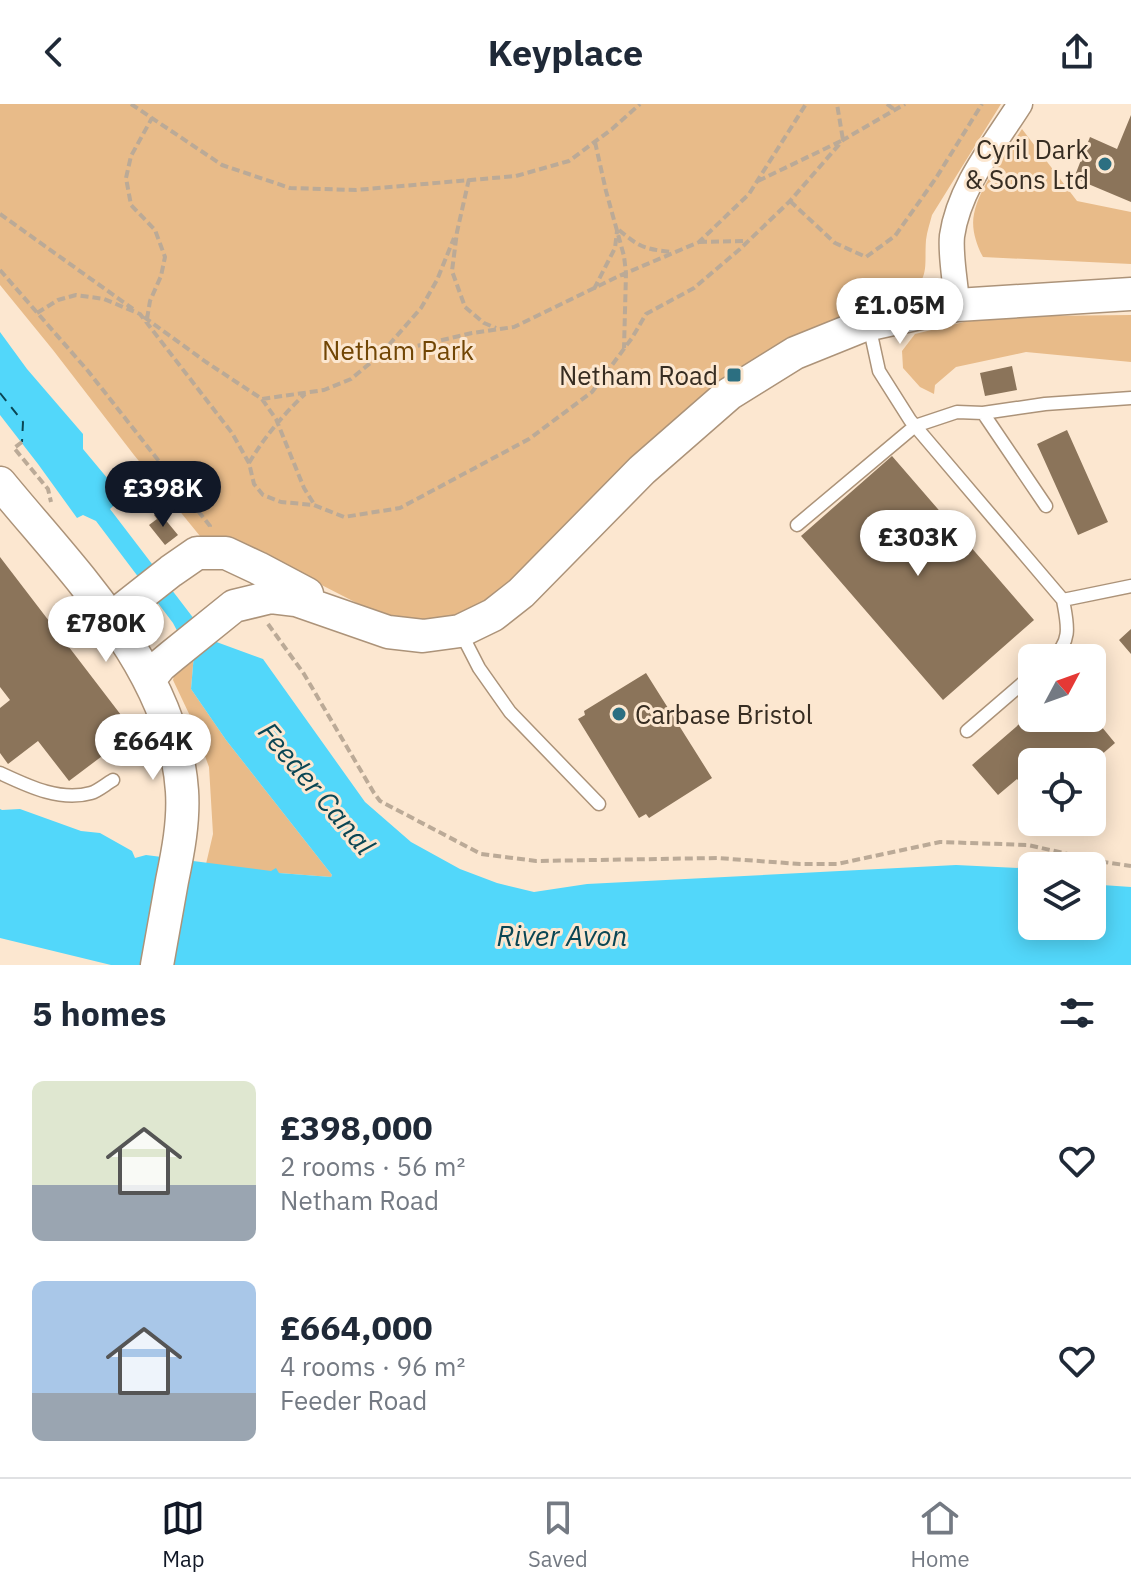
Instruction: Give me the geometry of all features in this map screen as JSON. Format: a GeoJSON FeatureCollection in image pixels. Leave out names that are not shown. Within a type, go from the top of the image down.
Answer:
{"type":"FeatureCollection","features":[{"type":"Feature","properties":{"kind":"street"},"geometry":{"type":"LineString","coordinates":[[957,305],[952,239],[958,209],[978,169],[1020,104]]}},
{"type":"Feature","properties":{"kind":"street"},"geometry":{"type":"LineString","coordinates":[[149,680],[172,656],[232,611],[271,597],[296,600],[388,632],[423,636],[460,631],[493,615],[521,593],[642,470],[729,394],[795,353],[869,325],[957,305],[1131,294]]}},
{"type":"Feature","properties":{"kind":"street"},"geometry":{"type":"LineString","coordinates":[[0,483],[79,579],[121,610],[167,717],[177,753],[182,793],[180,842],[157,965]]}},
{"type":"Feature","properties":{"kind":"street"},"geometry":{"type":"LineString","coordinates":[[121,610],[197,553],[226,553],[348,617]]}},
{"type":"Feature","properties":{"kind":"lane"},"geometry":{"type":"LineString","coordinates":[[869,325],[879,371],[915,426],[1063,600],[1068,629],[1064,644]]}},
{"type":"Feature","properties":{"kind":"lane"},"geometry":{"type":"LineString","coordinates":[[797,525],[915,426],[957,412],[983,413],[1045,404],[1131,398]]}},
{"type":"Feature","properties":{"kind":"lane"},"geometry":{"type":"LineString","coordinates":[[983,413],[1046,506]]}},
{"type":"Feature","properties":{"kind":"lane"},"geometry":{"type":"LineString","coordinates":[[1063,600],[1131,586]]}},
{"type":"Feature","properties":{"kind":"lane"},"geometry":{"type":"LineString","coordinates":[[460,631],[479,668],[510,712],[599,804]]}},
{"type":"Feature","properties":{"kind":"lane"},"geometry":{"type":"LineString","coordinates":[[967,731],[1018,687]]}},
{"type":"Feature","properties":{"kind":"lane"},"geometry":{"type":"LineString","coordinates":[[0,773],[24,785],[65,797],[93,793],[113,780]]}},
{"type":"Feature","properties":{"kind":"path"},"geometry":{"type":"LineString","coordinates":[[131,104],[222,165],[290,188],[356,190],[516,176],[569,161],[640,104]]}},
{"type":"Feature","properties":{"kind":"path"},"geometry":{"type":"LineString","coordinates":[[380,355],[472,333],[514,327],[699,242],[749,194],[806,104]]}},
{"type":"Feature","properties":{"kind":"path"},"geometry":{"type":"LineString","coordinates":[[837,104],[843,140]]}},
{"type":"Feature","properties":{"kind":"path"},"geometry":{"type":"LineString","coordinates":[[887,104],[895,110]]}},
{"type":"Feature","properties":{"kind":"path"},"geometry":{"type":"LineString","coordinates":[[756,182],[843,140],[905,104]]}},
{"type":"Feature","properties":{"kind":"path"},"geometry":{"type":"LineString","coordinates":[[790,201],[835,243],[866,257],[895,236],[982,104]]}},
{"type":"Feature","properties":{"kind":"path"},"geometry":{"type":"LineString","coordinates":[[147,319],[165,257],[155,230],[131,205],[126,178],[131,156],[152,118]]}},
{"type":"Feature","properties":{"kind":"path"},"geometry":{"type":"LineString","coordinates":[[37,313],[58,300],[76,295],[104,299],[140,314],[232,433],[249,463],[254,484],[263,495],[281,502],[314,505],[344,517],[400,508],[529,439],[592,392],[646,314],[694,288],[748,241],[790,201],[843,140]]}},
{"type":"Feature","properties":{"kind":"path"},"geometry":{"type":"LineString","coordinates":[[595,142],[624,256],[624,348]]}},
{"type":"Feature","properties":{"kind":"path"},"geometry":{"type":"LineString","coordinates":[[469,179],[452,271],[465,307],[484,323],[500,329]]}},
{"type":"Feature","properties":{"kind":"path"},"geometry":{"type":"LineString","coordinates":[[0,214],[262,399],[277,422],[314,505]]}},
{"type":"Feature","properties":{"kind":"path"},"geometry":{"type":"LineString","coordinates":[[617,228],[637,245],[673,253]]}},
{"type":"Feature","properties":{"kind":"path"},"geometry":{"type":"LineString","coordinates":[[594,289],[615,248],[617,228]]}},
{"type":"Feature","properties":{"kind":"path"},"geometry":{"type":"LineString","coordinates":[[262,399],[324,390],[351,379],[380,355],[421,308],[437,280],[457,232]]}},
{"type":"Feature","properties":{"kind":"path"},"geometry":{"type":"LineString","coordinates":[[699,242],[748,241]]}},
{"type":"Feature","properties":{"kind":"path"},"geometry":{"type":"LineString","coordinates":[[0,270],[88,371],[210,526]]}},
{"type":"Feature","properties":{"kind":"path"},"geometry":{"type":"LineString","coordinates":[[249,463],[277,422],[307,392]]}},
{"type":"Feature","properties":{"kind":"path"},"geometry":{"type":"LineString","coordinates":[[232,611],[250,612],[267,623],[304,674],[380,801],[481,854],[536,861],[717,858],[837,864],[940,842],[1028,845],[1131,866]]}},
{"type":"Feature","properties":{"kind":"green space","name":"Netham Park"},"geometry":{"type":"Polygon","coordinates":[[[0,104],[1001,104],[932,215],[926,240],[923,278],[913,290],[905,296],[824,326],[752,360],[683,415],[507,591],[460,618],[426,625],[386,618],[265,556],[204,541],[0,285],[0,104]]]}},
{"type":"Feature","properties":{"kind":"green space"},"geometry":{"type":"Polygon","coordinates":[[[1022,129],[1077,201],[1131,212],[1131,264],[983,257],[974,230],[977,203],[1022,129]]]}},
{"type":"Feature","properties":{"kind":"green space"},"geometry":{"type":"Polygon","coordinates":[[[1131,315],[1131,362],[1026,352],[956,367],[935,385],[934,394],[920,387],[903,368],[902,351],[915,334],[968,321],[1131,315]]]}},
{"type":"Feature","properties":{"kind":"green space"},"geometry":{"type":"Polygon","coordinates":[[[194,654],[191,689],[331,877],[206,864],[213,834],[209,767],[173,680],[176,668],[194,654]]]}},
{"type":"Feature","properties":{"kind":"water"},"geometry":{"type":"Polygon","coordinates":[[[0,332],[27,369],[83,434],[83,449],[123,497],[110,509],[204,632],[211,640],[263,659],[365,802],[411,842],[460,869],[534,892],[587,884],[956,865],[1018,868],[1018,940],[1106,940],[1106,885],[1131,887],[1131,965],[111,965],[0,938],[0,809],[20,809],[81,831],[100,833],[132,851],[135,858],[146,855],[271,871],[276,868],[279,873],[332,875],[226,740],[191,689],[194,654],[173,623],[96,521],[83,515],[77,518],[0,415],[0,332]]]}},
{"type":"Feature","properties":{"kind":"building","name":"Cyril Dark & Sons Ltd"},"geometry":{"type":"Polygon","coordinates":[[[1131,115],[1131,202],[1074,178],[1090,137],[1117,149],[1131,115]]]}},
{"type":"Feature","properties":{"kind":"building"},"geometry":{"type":"Polygon","coordinates":[[[1012,366],[1017,390],[985,396],[980,373],[1012,366]]]}},
{"type":"Feature","properties":{"kind":"building"},"geometry":{"type":"Polygon","coordinates":[[[1067,430],[1108,522],[1078,535],[1037,444],[1067,430]]]}},
{"type":"Feature","properties":{"kind":"building"},"geometry":{"type":"Polygon","coordinates":[[[892,456],[1034,620],[943,700],[801,536],[892,456]]]}},
{"type":"Feature","properties":{"kind":"building"},"geometry":{"type":"Polygon","coordinates":[[[159,512],[178,535],[165,545],[149,525],[157,519],[154,515],[159,512]]]}},
{"type":"Feature","properties":{"kind":"building"},"geometry":{"type":"Polygon","coordinates":[[[0,557],[134,732],[69,781],[38,741],[8,764],[0,753],[0,708],[10,700],[0,687],[0,557]]]}},
{"type":"Feature","properties":{"kind":"building"},"geometry":{"type":"Polygon","coordinates":[[[1131,629],[1131,654],[1119,640],[1131,629]]]}},
{"type":"Feature","properties":{"kind":"building"},"geometry":{"type":"Polygon","coordinates":[[[646,673],[712,778],[649,818],[646,814],[639,818],[578,719],[585,715],[584,711],[646,673]]]}},
{"type":"Feature","properties":{"kind":"building"},"geometry":{"type":"Polygon","coordinates":[[[1018,725],[1018,732],[1106,732],[1115,743],[1106,751],[1106,748],[1018,748],[1018,780],[998,795],[972,765],[1018,725]]]}},
{"type":"Feature","properties":{"kind":"ferry route"},"geometry":{"type":"LineString","coordinates":[[0,393],[23,422],[22,442]]}},
{"type":"Feature","properties":{"kind":"place","name":"Cyril Dark & Sons Ltd"},"geometry":{"type":"Point","coordinates":[1105,164]}},
{"type":"Feature","properties":{"kind":"place","name":"Netham Road"},"geometry":{"type":"Point","coordinates":[734,375]}},
{"type":"Feature","properties":{"kind":"place","name":"Carbase Bristol"},"geometry":{"type":"Point","coordinates":[619,714]}},
{"type":"Feature","properties":{"kind":"water label","name":"Feeder Canal"},"geometry":{"type":"Point","coordinates":[317,788]}},
{"type":"Feature","properties":{"kind":"water label","name":"River Avon"},"geometry":{"type":"Point","coordinates":[562,935]}}]}
